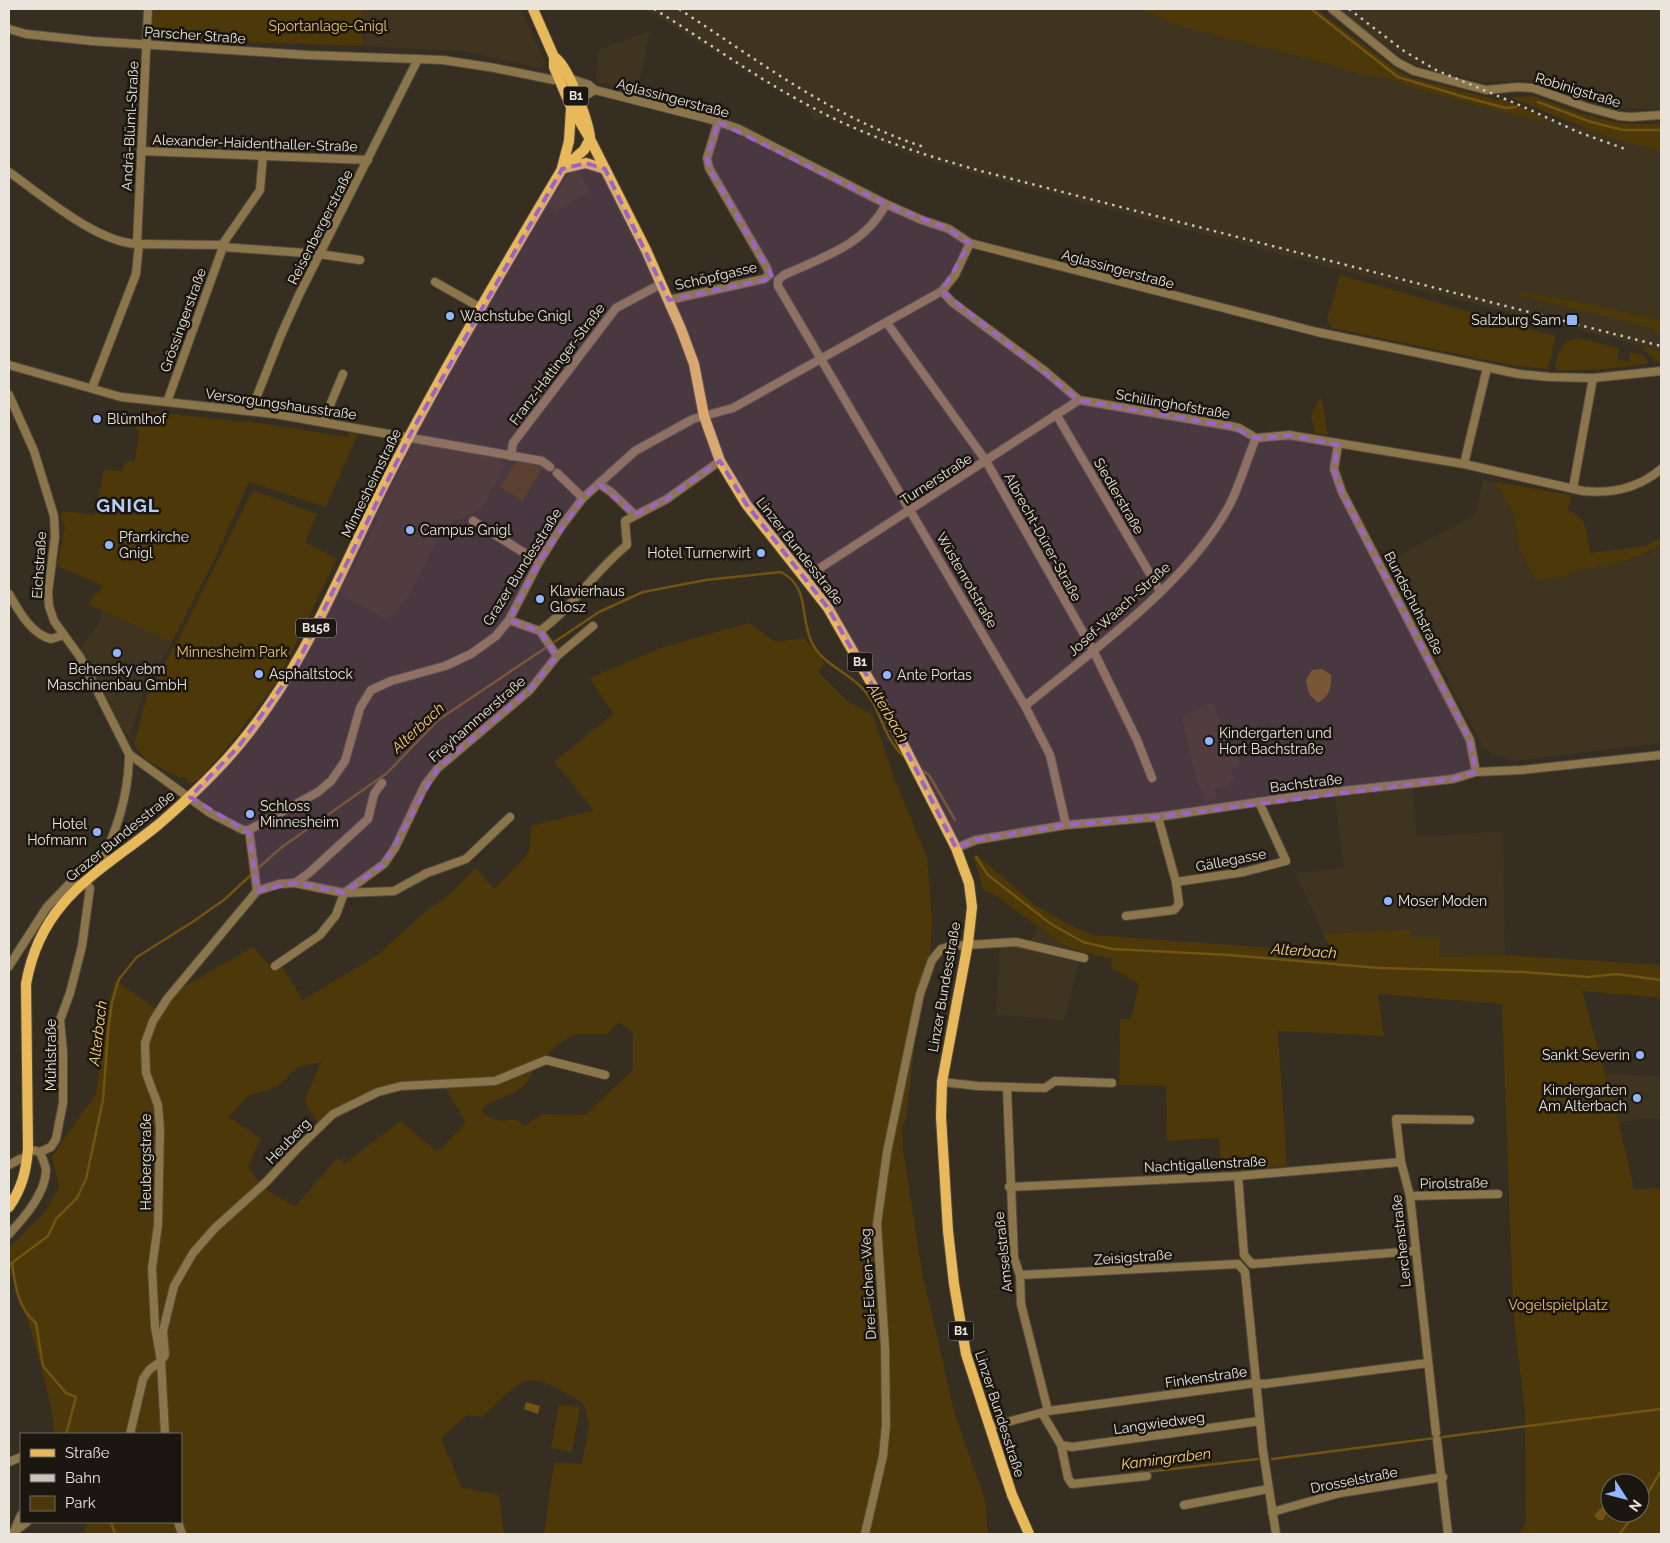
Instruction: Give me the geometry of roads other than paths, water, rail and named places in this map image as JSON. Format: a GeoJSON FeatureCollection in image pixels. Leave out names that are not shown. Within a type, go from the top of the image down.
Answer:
{"type":"FeatureCollection","features":[{"type":"Feature","properties":{"kind":"main road","name":"Linzer Bundesstraße"},"geometry":{"type":"LineString","coordinates":[[533,9],[554,57],[554,67],[564,78],[574,104],[588,124],[590,139],[669,300],[694,364],[704,416],[720,461],[746,504],[806,577],[828,608],[906,750],[956,848],[969,883],[972,907],[968,943],[942,1082],[941,1117],[944,1178],[954,1284],[966,1354],[1012,1495],[1029,1534]]}},
{"type":"Feature","properties":{"kind":"main road","name":"Minnesheimstraße"},"geometry":{"type":"LineString","coordinates":[[562,169],[569,141],[574,104]]}},
{"type":"Feature","properties":{"kind":"main road"},"geometry":{"type":"LineString","coordinates":[[569,141],[580,138],[590,139]]}},
{"type":"Feature","properties":{"kind":"main road","name":"Minnesheimstraße"},"geometry":{"type":"LineString","coordinates":[[190,797],[239,746],[272,704],[294,670],[409,437],[562,169],[571,159],[584,150],[590,139]]}},
{"type":"Feature","properties":{"kind":"main road"},"geometry":{"type":"LineString","coordinates":[[562,169],[586,163],[605,169]]}},
{"type":"Feature","properties":{"kind":"main road","name":"Grazer Bundesstraße"},"geometry":{"type":"LineString","coordinates":[[9,1207],[21,1188],[26,1175],[28,1154],[26,984],[30,964],[42,935],[59,907],[81,883],[156,826],[190,797]]}},
{"type":"Feature","properties":{"kind":"street","name":"Andrä-Blüml-Straße"},"geometry":{"type":"LineString","coordinates":[[92,388],[136,274],[148,9]]}},
{"type":"Feature","properties":{"kind":"street","name":"Robinigstraße"},"geometry":{"type":"LineString","coordinates":[[1332,9],[1397,62],[1414,71],[1486,90],[1518,87],[1533,88],[1586,107],[1619,116],[1631,118],[1661,115]]}},
{"type":"Feature","properties":{"kind":"street","name":"Parscher Straße"},"geometry":{"type":"LineString","coordinates":[[9,29],[26,34],[146,45],[469,63],[554,80],[564,78]]}},
{"type":"Feature","properties":{"kind":"street","name":"Reisenbergerstraße"},"geometry":{"type":"LineString","coordinates":[[251,411],[281,335],[319,254],[418,59]]}},
{"type":"Feature","properties":{"kind":"street","name":"Aglassingerstraße"},"geometry":{"type":"LineString","coordinates":[[564,78],[588,85],[595,90],[737,128],[886,204],[922,220],[949,229],[970,243],[1317,332],[1486,368],[1550,378],[1593,378],[1661,371]]}},
{"type":"Feature","properties":{"kind":"street","name":"Aglassingerstraße"},"geometry":{"type":"LineString","coordinates":[[574,104],[595,90]]}},
{"type":"Feature","properties":{"kind":"street","name":"Schöpfgasse"},"geometry":{"type":"LineString","coordinates":[[669,300],[764,279],[768,275],[768,268],[709,168],[707,158],[718,122]]}},
{"type":"Feature","properties":{"kind":"street","name":"Alexander-Haidenthaller-Straße"},"geometry":{"type":"LineString","coordinates":[[141,150],[368,160]]}},
{"type":"Feature","properties":{"kind":"street"},"geometry":{"type":"LineString","coordinates":[[9,172],[103,236],[122,243],[222,245],[260,190],[263,155]]}},
{"type":"Feature","properties":{"kind":"street","name":"Schöpfgasse"},"geometry":{"type":"LineString","coordinates":[[778,286],[778,280],[784,275],[843,248],[860,238],[872,225],[886,204]]}},
{"type":"Feature","properties":{"kind":"street"},"geometry":{"type":"LineString","coordinates":[[704,416],[733,408],[942,291],[955,275],[970,243]]}},
{"type":"Feature","properties":{"kind":"street","name":"Grössingerstraße"},"geometry":{"type":"LineString","coordinates":[[167,402],[223,247],[319,254]]}},
{"type":"Feature","properties":{"kind":"street"},"geometry":{"type":"LineString","coordinates":[[319,254],[360,260]]}},
{"type":"Feature","properties":{"kind":"street"},"geometry":{"type":"LineString","coordinates":[[435,282],[481,308]]}},
{"type":"Feature","properties":{"kind":"street","name":"Franz-Hattinger-Straße"},"geometry":{"type":"LineString","coordinates":[[511,456],[513,443],[616,308],[662,284]]}},
{"type":"Feature","properties":{"kind":"street","name":"Wüstenrotstraße"},"geometry":{"type":"LineString","coordinates":[[778,286],[1025,706],[1050,755],[1066,825]]}},
{"type":"Feature","properties":{"kind":"street"},"geometry":{"type":"LineString","coordinates":[[942,291],[952,302],[1045,371],[1079,400]]}},
{"type":"Feature","properties":{"kind":"street","name":"Albrecht-Dürer-Straße"},"geometry":{"type":"LineString","coordinates":[[887,323],[986,461],[1092,650],[1137,740],[1152,778]]}},
{"type":"Feature","properties":{"kind":"street","name":"Versorgungshausstraße"},"geometry":{"type":"LineString","coordinates":[[9,364],[121,397],[251,411],[323,422],[542,461],[550,467]]}},
{"type":"Feature","properties":{"kind":"street"},"geometry":{"type":"LineString","coordinates":[[1464,464],[1486,368]]}},
{"type":"Feature","properties":{"kind":"street"},"geometry":{"type":"LineString","coordinates":[[323,422],[342,374]]}},
{"type":"Feature","properties":{"kind":"street"},"geometry":{"type":"LineString","coordinates":[[1573,488],[1593,378]]}},
{"type":"Feature","properties":{"kind":"street","name":"Eichstraße"},"geometry":{"type":"LineString","coordinates":[[9,395],[34,451],[53,509],[55,537],[48,599],[52,617],[80,657],[129,754],[155,775],[190,797]]}},
{"type":"Feature","properties":{"kind":"street","name":"Turnerstraße"},"geometry":{"type":"LineString","coordinates":[[806,577],[1079,400]]}},
{"type":"Feature","properties":{"kind":"street","name":"Schillinghofstraße"},"geometry":{"type":"LineString","coordinates":[[1079,400],[1230,426],[1239,428],[1256,438]]}},
{"type":"Feature","properties":{"kind":"street","name":"Siedlerstraße"},"geometry":{"type":"LineString","coordinates":[[1056,414],[1160,591]]}},
{"type":"Feature","properties":{"kind":"street","name":"Grazer Bundesstraße"},"geometry":{"type":"LineString","coordinates":[[190,797],[226,822],[243,830],[249,830],[318,792],[331,781],[346,761],[360,708],[372,690],[391,681],[444,666],[471,654],[496,636],[509,620],[539,562],[561,526],[583,498],[635,450],[660,435],[704,416]]}},
{"type":"Feature","properties":{"kind":"street"},"geometry":{"type":"LineString","coordinates":[[1256,438],[1289,435],[1338,445],[1464,464],[1573,488],[1601,492],[1620,490],[1648,479],[1661,469]]}},
{"type":"Feature","properties":{"kind":"street","name":"Josef-Waach-Straße"},"geometry":{"type":"LineString","coordinates":[[1025,706],[1160,591],[1209,536],[1231,502],[1256,438]]}},
{"type":"Feature","properties":{"kind":"street","name":"Bundschuhstraße"},"geometry":{"type":"LineString","coordinates":[[1338,445],[1334,469],[1342,492],[1470,740],[1476,772]]}},
{"type":"Feature","properties":{"kind":"street"},"geometry":{"type":"LineString","coordinates":[[540,631],[560,617],[607,562],[627,545],[625,521],[667,499],[720,461]]}},
{"type":"Feature","properties":{"kind":"street"},"geometry":{"type":"LineString","coordinates":[[557,473],[583,498]]}},
{"type":"Feature","properties":{"kind":"street"},"geometry":{"type":"LineString","coordinates":[[599,484],[611,492],[636,515]]}},
{"type":"Feature","properties":{"kind":"street"},"geometry":{"type":"LineString","coordinates":[[473,522],[539,562]]}},
{"type":"Feature","properties":{"kind":"street"},"geometry":{"type":"LineString","coordinates":[[9,594],[23,617],[41,634],[51,639],[64,634]]}},
{"type":"Feature","properties":{"kind":"street"},"geometry":{"type":"LineString","coordinates":[[509,620],[540,631],[557,656]]}},
{"type":"Feature","properties":{"kind":"street","name":"Freyhammerstraße"},"geometry":{"type":"LineString","coordinates":[[344,893],[384,864],[395,848],[425,785],[438,768],[530,690],[557,656],[593,626]]}},
{"type":"Feature","properties":{"kind":"street","name":"Eichstraße"},"geometry":{"type":"LineString","coordinates":[[98,870],[120,819],[129,776],[129,754]]}},
{"type":"Feature","properties":{"kind":"street","name":"Bachstraße"},"geometry":{"type":"LineString","coordinates":[[956,848],[976,840],[1066,825],[1158,817],[1259,802],[1453,779],[1476,772],[1522,770],[1661,755]]}},
{"type":"Feature","properties":{"kind":"street"},"geometry":{"type":"LineString","coordinates":[[295,883],[309,873],[368,819],[374,794],[382,783]]}},
{"type":"Feature","properties":{"kind":"street","name":"Gällegasse"},"geometry":{"type":"LineString","coordinates":[[1176,882],[1244,872],[1286,861],[1259,802]]}},
{"type":"Feature","properties":{"kind":"street"},"geometry":{"type":"LineString","coordinates":[[249,830],[257,891],[279,884],[295,883],[344,893],[394,891],[427,872],[456,864],[466,859],[510,817]]}},
{"type":"Feature","properties":{"kind":"street"},"geometry":{"type":"LineString","coordinates":[[1126,916],[1174,910],[1179,904],[1176,882],[1158,817]]}},
{"type":"Feature","properties":{"kind":"street"},"geometry":{"type":"LineString","coordinates":[[9,966],[59,892],[71,882],[81,883]]}},
{"type":"Feature","properties":{"kind":"street","name":"Mühlstraße"},"geometry":{"type":"LineString","coordinates":[[40,1152],[51,1147],[56,1139],[63,1103],[63,1052],[60,1020],[70,993],[82,946],[90,888],[81,883]]}},
{"type":"Feature","properties":{"kind":"street","name":"Heubergstraße"},"geometry":{"type":"LineString","coordinates":[[160,1361],[155,1327],[152,1268],[158,1225],[160,1128],[158,1105],[146,1073],[146,1044],[159,1009],[257,891]]}},
{"type":"Feature","properties":{"kind":"street"},"geometry":{"type":"LineString","coordinates":[[275,966],[320,935],[336,915],[344,893]]}},
{"type":"Feature","properties":{"kind":"street"},"geometry":{"type":"LineString","coordinates":[[968,943],[1016,942],[1084,958]]}},
{"type":"Feature","properties":{"kind":"street","name":"Drei-Eichen-Weg"},"geometry":{"type":"LineString","coordinates":[[865,1534],[883,1456],[886,1425],[885,1347],[877,1224],[887,1152],[907,1049],[920,994],[932,960],[941,948],[968,943]]}},
{"type":"Feature","properties":{"kind":"street","name":"Heuberg"},"geometry":{"type":"LineString","coordinates":[[165,1433],[160,1361],[164,1355],[163,1331],[174,1286],[193,1253],[215,1228],[266,1182],[333,1114],[378,1092],[401,1086],[495,1082],[546,1060],[605,1074]]}},
{"type":"Feature","properties":{"kind":"street"},"geometry":{"type":"LineString","coordinates":[[942,1082],[1007,1088],[1045,1088],[1055,1082],[1112,1083]]}},
{"type":"Feature","properties":{"kind":"street","name":"Amselstraße"},"geometry":{"type":"LineString","coordinates":[[1007,1088],[1009,1187],[1014,1258],[1020,1276],[1021,1304],[1045,1412]]}},
{"type":"Feature","properties":{"kind":"street","name":"Lerchenstraße"},"geometry":{"type":"LineString","coordinates":[[1448,1534],[1443,1477],[1414,1250],[1410,1196],[1401,1162],[1396,1120],[1470,1120]]}},
{"type":"Feature","properties":{"kind":"street"},"geometry":{"type":"LineString","coordinates":[[9,1165],[28,1154],[40,1152],[46,1169],[44,1184],[24,1217],[9,1234]]}},
{"type":"Feature","properties":{"kind":"street","name":"Nachtigallenstraße"},"geometry":{"type":"LineString","coordinates":[[1009,1187],[1238,1176],[1401,1162]]}},
{"type":"Feature","properties":{"kind":"street"},"geometry":{"type":"LineString","coordinates":[[1238,1176],[1244,1255],[1252,1264],[1414,1250]]}},
{"type":"Feature","properties":{"kind":"street","name":"Pirolstraße"},"geometry":{"type":"LineString","coordinates":[[1410,1196],[1498,1194]]}},
{"type":"Feature","properties":{"kind":"street","name":"Zeisigstraße"},"geometry":{"type":"LineString","coordinates":[[1020,1276],[1238,1264],[1245,1272],[1256,1383]]}},
{"type":"Feature","properties":{"kind":"street"},"geometry":{"type":"LineString","coordinates":[[130,1433],[143,1379],[149,1370],[160,1361]]}},
{"type":"Feature","properties":{"kind":"street","name":"Finkenstraße"},"geometry":{"type":"LineString","coordinates":[[989,1427],[1045,1412],[1256,1383],[1264,1384],[1428,1364]]}},
{"type":"Feature","properties":{"kind":"street"},"geometry":{"type":"LineString","coordinates":[[1256,1383],[1268,1489],[1276,1534]]}},
{"type":"Feature","properties":{"kind":"street"},"geometry":{"type":"LineString","coordinates":[[1045,1412],[1061,1445],[1068,1478],[1072,1484],[1147,1476]]}},
{"type":"Feature","properties":{"kind":"street","name":"Langwiedweg"},"geometry":{"type":"LineString","coordinates":[[1061,1445],[1072,1447],[1260,1421]]}},
{"type":"Feature","properties":{"kind":"street","name":"Drosselstraße"},"geometry":{"type":"LineString","coordinates":[[1272,1512],[1340,1493],[1443,1477]]}},
{"type":"Feature","properties":{"kind":"street"},"geometry":{"type":"LineString","coordinates":[[1184,1505],[1268,1489]]}},
{"type":"Feature","properties":{"kind":"street"},"geometry":{"type":"LineString","coordinates":[[13,1532],[20,1517]]}},
{"type":"Feature","properties":{"kind":"street"},"geometry":{"type":"LineString","coordinates":[[13,1532],[26,1523]]}},
{"type":"Feature","properties":{"kind":"waterway"},"geometry":{"type":"LineString","coordinates":[[1311,9],[1398,77],[1506,108],[1516,107]]}},
{"type":"Feature","properties":{"kind":"waterway"},"geometry":{"type":"LineString","coordinates":[[1538,102],[1591,122],[1623,130],[1661,130]]}},
{"type":"Feature","properties":{"kind":"waterway","name":"Alterbach"},"geometry":{"type":"LineString","coordinates":[[257,869],[282,847],[387,773],[438,720],[599,612],[643,592],[706,580],[781,572],[790,579],[797,586],[801,595],[808,633],[816,650],[822,657],[863,689],[892,742],[905,757]]}},
{"type":"Feature","properties":{"kind":"waterway","name":"Alterbach"},"geometry":{"type":"LineString","coordinates":[[919,768],[929,775],[955,820]]}},
{"type":"Feature","properties":{"kind":"waterway","name":"Alterbach"},"geometry":{"type":"LineString","coordinates":[[976,857],[988,875],[1051,924],[1083,942],[1112,949],[1229,955],[1379,968],[1524,972],[1588,977],[1616,974],[1661,980]]}},
{"type":"Feature","properties":{"kind":"waterway","name":"Alterbach"},"geometry":{"type":"LineString","coordinates":[[9,1265],[48,1236],[56,1219],[77,1198],[86,1179],[103,1100],[108,1032],[112,1002],[119,979],[137,957],[225,899],[253,873]]}},
{"type":"Feature","properties":{"kind":"waterway"},"geometry":{"type":"LineString","coordinates":[[12,1263],[21,1304],[36,1323],[43,1366],[66,1393],[76,1397],[66,1433]]}},
{"type":"Feature","properties":{"kind":"waterway"},"geometry":{"type":"LineString","coordinates":[[1272,1459],[1661,1409]]}},
{"type":"Feature","properties":{"kind":"waterway","name":"Kamingraben"},"geometry":{"type":"LineString","coordinates":[[1129,1474],[1258,1459]]}},
{"type":"Feature","properties":{"kind":"waterway"},"geometry":{"type":"LineString","coordinates":[[1650,1489],[1661,1471]]}},
{"type":"Feature","properties":{"kind":"waterway"},"geometry":{"type":"LineString","coordinates":[[111,1523],[115,1534]]}},
{"type":"Feature","properties":{"kind":"waterway"},"geometry":{"type":"LineString","coordinates":[[1620,1534],[1628,1523]]}},
{"type":"Feature","properties":{"kind":"railway"},"geometry":{"type":"LineString","coordinates":[[654,9],[767,82],[806,104],[848,125],[913,151],[981,171],[1661,346]]}},
{"type":"Feature","properties":{"kind":"railway"},"geometry":{"type":"LineString","coordinates":[[679,9],[826,104],[857,120],[924,147]]}},
{"type":"Feature","properties":{"kind":"railway"},"geometry":{"type":"LineString","coordinates":[[1349,9],[1404,51],[1436,70],[1578,132],[1628,150]]}},
{"type":"Feature","properties":{"kind":"place","name":"Wachstube Gnigl"},"geometry":{"type":"Point","coordinates":[450,316]}},
{"type":"Feature","properties":{"kind":"place","name":"Salzburg Sam"},"geometry":{"type":"Point","coordinates":[1572,320]}},
{"type":"Feature","properties":{"kind":"place","name":"Blümlhof"},"geometry":{"type":"Point","coordinates":[97,419]}},
{"type":"Feature","properties":{"kind":"place","name":"Campus Gnigl"},"geometry":{"type":"Point","coordinates":[410,530]}},
{"type":"Feature","properties":{"kind":"place","name":"Pfarrkirche Gnigl"},"geometry":{"type":"Point","coordinates":[109,545]}},
{"type":"Feature","properties":{"kind":"place","name":"Hotel Turnerwirt"},"geometry":{"type":"Point","coordinates":[761,553]}},
{"type":"Feature","properties":{"kind":"place","name":"Klavierhaus Glosz"},"geometry":{"type":"Point","coordinates":[540,599]}},
{"type":"Feature","properties":{"kind":"place","name":"Behensky ebm Maschinenbau GmbH"},"geometry":{"type":"Point","coordinates":[117,653]}},
{"type":"Feature","properties":{"kind":"place","name":"Asphaltstock"},"geometry":{"type":"Point","coordinates":[259,674]}},
{"type":"Feature","properties":{"kind":"place","name":"Ante Portas"},"geometry":{"type":"Point","coordinates":[887,675]}},
{"type":"Feature","properties":{"kind":"place","name":"Kindergarten und Hort Bachstraße"},"geometry":{"type":"Point","coordinates":[1209,741]}},
{"type":"Feature","properties":{"kind":"place","name":"Schloss Minnesheim"},"geometry":{"type":"Point","coordinates":[250,814]}},
{"type":"Feature","properties":{"kind":"place","name":"Hotel Hofmann"},"geometry":{"type":"Point","coordinates":[97,832]}},
{"type":"Feature","properties":{"kind":"place","name":"Moser Moden"},"geometry":{"type":"Point","coordinates":[1388,901]}},
{"type":"Feature","properties":{"kind":"place","name":"Sankt Severin"},"geometry":{"type":"Point","coordinates":[1640,1055]}},
{"type":"Feature","properties":{"kind":"place","name":"Kindergarten Am Alterbach"},"geometry":{"type":"Point","coordinates":[1637,1098]}},
{"type":"Feature","properties":{"kind":"district","name":"GNIGL"},"geometry":{"type":"Point","coordinates":[128,505]}},
{"type":"Feature","properties":{"kind":"park label","name":"Sportanlage-Gnigl"},"geometry":{"type":"Point","coordinates":[328,26]}},
{"type":"Feature","properties":{"kind":"park label","name":"Minnesheim Park"},"geometry":{"type":"Point","coordinates":[232,652]}},
{"type":"Feature","properties":{"kind":"park label","name":"Vogelspielplatz"},"geometry":{"type":"Point","coordinates":[1558,1305]}}]}
